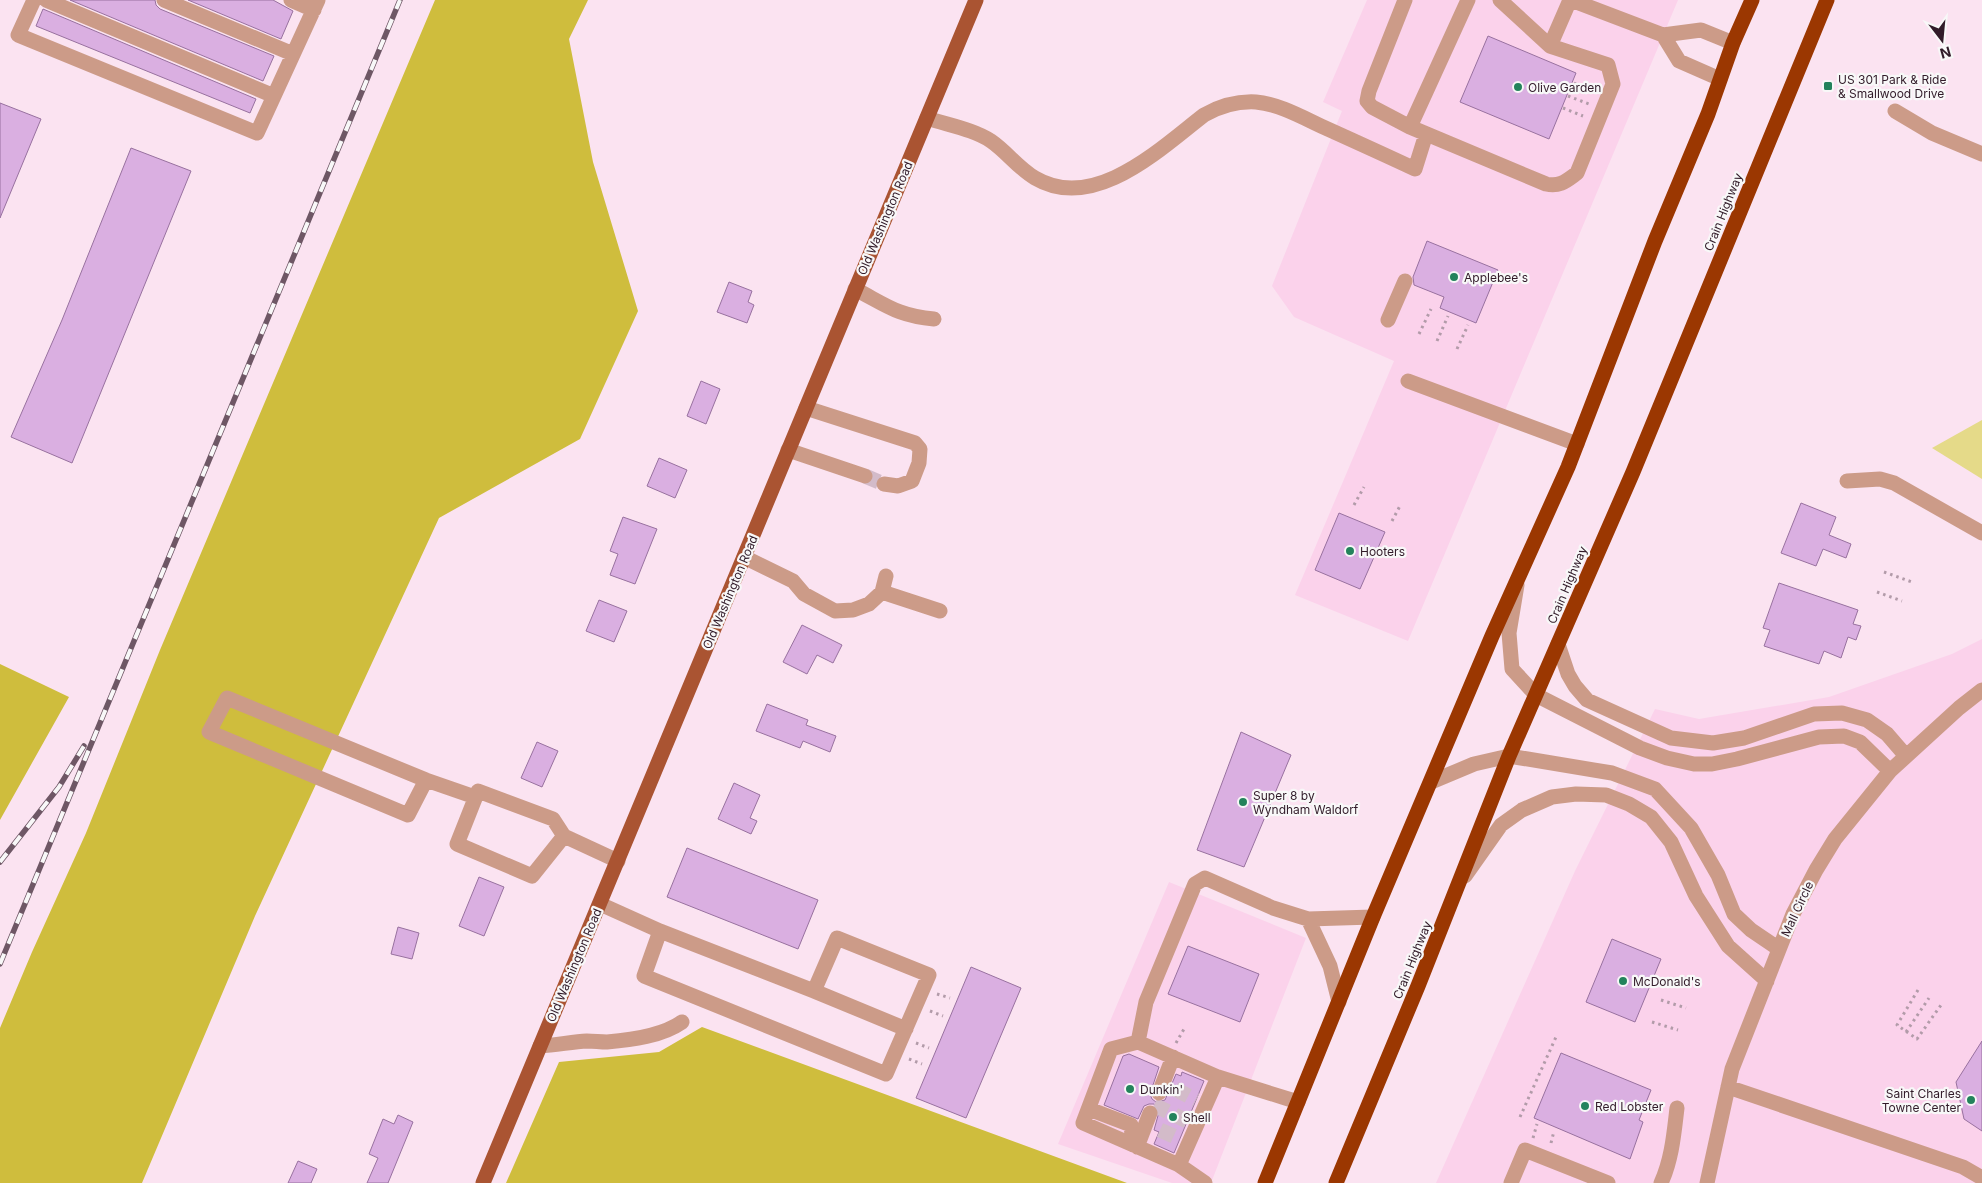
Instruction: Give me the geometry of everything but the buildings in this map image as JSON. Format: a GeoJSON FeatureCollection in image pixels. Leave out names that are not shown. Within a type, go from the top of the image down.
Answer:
{"type":"FeatureCollection","features":[{"type":"Feature","properties":{"kind":"highway"},"geometry":{"type":"LineString","coordinates":[[1265,1183],[1373,917],[1492,636],[1577,444],[1655,241],[1752,0]]}},
{"type":"Feature","properties":{"kind":"highway","name":"Crain Highway"},"geometry":{"type":"LineString","coordinates":[[1336,1183],[1510,756],[1633,472],[1827,0]]}},
{"type":"Feature","properties":{"kind":"main road","name":"Old Washington Road"},"geometry":{"type":"LineString","coordinates":[[484,1183],[976,0]]}},
{"type":"Feature","properties":{"kind":"street"},"geometry":{"type":"LineString","coordinates":[[34,0],[18,36],[257,132],[316,5],[291,0]]}},
{"type":"Feature","properties":{"kind":"street"},"geometry":{"type":"LineString","coordinates":[[46,0],[274,96]]}},
{"type":"Feature","properties":{"kind":"street"},"geometry":{"type":"LineString","coordinates":[[164,0],[293,54]]}},
{"type":"Feature","properties":{"kind":"street"},"geometry":{"type":"LineString","coordinates":[[1405,0],[1369,91],[1367,101],[1372,107],[1410,127],[1546,184],[1555,186],[1564,183],[1576,173],[1613,84],[1608,65],[1550,46],[1500,0]]}},
{"type":"Feature","properties":{"kind":"street"},"geometry":{"type":"LineString","coordinates":[[1410,127],[1468,0]]}},
{"type":"Feature","properties":{"kind":"street"},"geometry":{"type":"LineString","coordinates":[[1550,46],[1571,0],[1663,35],[1701,30],[1733,44]]}},
{"type":"Feature","properties":{"kind":"street"},"geometry":{"type":"LineString","coordinates":[[1663,35],[1679,61],[1720,79]]}},
{"type":"Feature","properties":{"kind":"street"},"geometry":{"type":"LineString","coordinates":[[926,118],[991,141],[1034,177],[1049,185],[1075,189],[1100,184],[1132,169],[1204,114],[1229,104],[1248,102],[1268,104],[1293,113],[1415,169],[1426,134]]}},
{"type":"Feature","properties":{"kind":"street"},"geometry":{"type":"LineString","coordinates":[[1895,111],[1932,133],[1982,154]]}},
{"type":"Feature","properties":{"kind":"street"},"geometry":{"type":"LineString","coordinates":[[1388,320],[1404,281]]}},
{"type":"Feature","properties":{"kind":"street"},"geometry":{"type":"LineString","coordinates":[[855,289],[902,314],[934,319]]}},
{"type":"Feature","properties":{"kind":"street"},"geometry":{"type":"LineString","coordinates":[[1408,382],[1577,444]]}},
{"type":"Feature","properties":{"kind":"street"},"geometry":{"type":"LineString","coordinates":[[806,408],[915,443],[920,449],[919,463],[912,481],[898,486],[884,484]]}},
{"type":"Feature","properties":{"kind":"street"},"geometry":{"type":"LineString","coordinates":[[788,450],[865,476]]}},
{"type":"Feature","properties":{"kind":"street"},"geometry":{"type":"LineString","coordinates":[[1847,481],[1880,479],[1894,483],[1982,533]]}},
{"type":"Feature","properties":{"kind":"street"},"geometry":{"type":"LineString","coordinates":[[744,557],[793,581],[804,594],[835,611],[853,610],[869,604],[882,592],[886,576]]}},
{"type":"Feature","properties":{"kind":"street"},"geometry":{"type":"LineString","coordinates":[[1519,576],[1510,633],[1512,669],[1536,695],[1640,748],[1678,761],[1694,764],[1722,763],[1819,737],[1844,736],[1860,742],[1890,771]]}},
{"type":"Feature","properties":{"kind":"street"},"geometry":{"type":"LineString","coordinates":[[882,592],[940,611]]}},
{"type":"Feature","properties":{"kind":"street"},"geometry":{"type":"LineString","coordinates":[[1558,644],[1572,680],[1587,700],[1671,738],[1713,743],[1744,738],[1814,714],[1842,713],[1868,720],[1888,734],[1906,756]]}},
{"type":"Feature","properties":{"kind":"street","name":"Mall Circle"},"geometry":{"type":"LineString","coordinates":[[1706,1183],[1732,1069],[1779,950],[1798,905],[1816,870],[1835,839],[1890,771],[1959,708],[1982,690]]}},
{"type":"Feature","properties":{"kind":"street"},"geometry":{"type":"LineString","coordinates":[[426,780],[408,815],[209,732],[227,698],[426,780],[475,797]]}},
{"type":"Feature","properties":{"kind":"street"},"geometry":{"type":"LineString","coordinates":[[1431,782],[1474,764],[1510,756],[1612,773],[1655,789],[1691,828],[1718,875],[1734,914],[1779,950]]}},
{"type":"Feature","properties":{"kind":"street"},"geometry":{"type":"LineString","coordinates":[[564,836],[532,876],[457,844],[478,791],[553,818],[564,836],[618,861]]}},
{"type":"Feature","properties":{"kind":"street"},"geometry":{"type":"LineString","coordinates":[[1459,883],[1501,825],[1522,810],[1552,797],[1576,794],[1606,795],[1629,804],[1651,817],[1671,842],[1696,896],[1728,946],[1767,981]]}},
{"type":"Feature","properties":{"kind":"street"},"geometry":{"type":"LineString","coordinates":[[1138,1042],[1146,1002],[1195,884],[1199,880],[1205,878],[1273,908],[1308,918],[1373,917]]}},
{"type":"Feature","properties":{"kind":"street"},"geometry":{"type":"LineString","coordinates":[[600,904],[660,931],[906,1029]]}},
{"type":"Feature","properties":{"kind":"street"},"geometry":{"type":"LineString","coordinates":[[1308,918],[1330,966],[1339,1002]]}},
{"type":"Feature","properties":{"kind":"street"},"geometry":{"type":"LineString","coordinates":[[660,931],[644,976],[886,1074],[929,975],[838,938],[814,991]]}},
{"type":"Feature","properties":{"kind":"street"},"geometry":{"type":"LineString","coordinates":[[540,1046],[588,1041],[626,1040],[674,1028],[682,1022]]}},
{"type":"Feature","properties":{"kind":"street"},"geometry":{"type":"LineString","coordinates":[[1205,1183],[1179,1165],[1083,1123],[1111,1048],[1138,1042],[1174,1052],[1218,1077],[1298,1102]]}},
{"type":"Feature","properties":{"kind":"street"},"geometry":{"type":"LineString","coordinates":[[1166,1089],[1174,1052]]}},
{"type":"Feature","properties":{"kind":"street"},"geometry":{"type":"LineString","coordinates":[[1179,1165],[1184,1141],[1201,1102],[1218,1077]]}},
{"type":"Feature","properties":{"kind":"street"},"geometry":{"type":"LineString","coordinates":[[1728,1087],[1962,1167],[1982,1178]]}},
{"type":"Feature","properties":{"kind":"street"},"geometry":{"type":"LineString","coordinates":[[1661,1183],[1673,1144],[1677,1108]]}},
{"type":"Feature","properties":{"kind":"street"},"geometry":{"type":"LineString","coordinates":[[1135,1146],[1150,1114]]}},
{"type":"Feature","properties":{"kind":"street"},"geometry":{"type":"LineString","coordinates":[[1511,1183],[1525,1150],[1608,1183]]}},
{"type":"Feature","properties":{"kind":"path"},"geometry":{"type":"LineString","coordinates":[[1568,96],[1600,115]]}},
{"type":"Feature","properties":{"kind":"path"},"geometry":{"type":"LineString","coordinates":[[1563,108],[1600,115]]}},
{"type":"Feature","properties":{"kind":"path"},"geometry":{"type":"LineString","coordinates":[[1419,334],[1431,310]]}},
{"type":"Feature","properties":{"kind":"path"},"geometry":{"type":"LineString","coordinates":[[1437,341],[1448,316]]}},
{"type":"Feature","properties":{"kind":"path"},"geometry":{"type":"LineString","coordinates":[[1457,349],[1468,325]]}},
{"type":"Feature","properties":{"kind":"path"},"geometry":{"type":"LineString","coordinates":[[1354,505],[1364,488]]}},
{"type":"Feature","properties":{"kind":"path"},"geometry":{"type":"LineString","coordinates":[[1392,521],[1401,504]]}},
{"type":"Feature","properties":{"kind":"path"},"geometry":{"type":"LineString","coordinates":[[1884,572],[1912,582]]}},
{"type":"Feature","properties":{"kind":"path"},"geometry":{"type":"LineString","coordinates":[[1877,592],[1902,601]]}},
{"type":"Feature","properties":{"kind":"path"},"geometry":{"type":"LineString","coordinates":[[1918,990],[1897,1026],[1906,1032],[1917,1039],[1941,1005]]}},
{"type":"Feature","properties":{"kind":"path"},"geometry":{"type":"LineString","coordinates":[[1906,1032],[1929,998]]}},
{"type":"Feature","properties":{"kind":"path"},"geometry":{"type":"LineString","coordinates":[[1661,1000],[1686,1008]]}},
{"type":"Feature","properties":{"kind":"path"},"geometry":{"type":"LineString","coordinates":[[1652,1022],[1678,1030]]}},
{"type":"Feature","properties":{"kind":"path"},"geometry":{"type":"LineString","coordinates":[[1174,1052],[1184,1029]]}},
{"type":"Feature","properties":{"kind":"path"},"geometry":{"type":"LineString","coordinates":[[1520,1117],[1556,1037]]}},
{"type":"Feature","properties":{"kind":"shaded area"},"geometry":{"type":"Polygon","coordinates":[[[435,0],[588,0],[569,39],[593,162],[638,311],[580,439],[439,518],[255,916],[142,1183],[0,1183],[0,1028],[86,833],[160,650],[435,0]]]}},
{"type":"Feature","properties":{"kind":"shaded area"},"geometry":{"type":"Polygon","coordinates":[[[1367,0],[1678,0],[1408,641],[1295,595],[1394,361],[1294,317],[1272,286],[1342,111],[1323,102],[1367,0]]]}},
{"type":"Feature","properties":{"kind":"shaded area"},"geometry":{"type":"Polygon","coordinates":[[[1982,420],[1982,479],[1932,448],[1982,420]]]}},
{"type":"Feature","properties":{"kind":"shaded area"},"geometry":{"type":"Polygon","coordinates":[[[1982,639],[1982,1183],[1436,1183],[1575,871],[1655,709],[1699,719],[1829,697],[1952,654],[1982,639]]]}},
{"type":"Feature","properties":{"kind":"shaded area"},"geometry":{"type":"Polygon","coordinates":[[[0,664],[69,697],[0,820],[0,664]]]}},
{"type":"Feature","properties":{"kind":"shaded area"},"geometry":{"type":"Polygon","coordinates":[[[1169,882],[1306,938],[1211,1183],[1172,1183],[1058,1144],[1169,882]]]}},
{"type":"Feature","properties":{"kind":"shaded area"},"geometry":{"type":"Polygon","coordinates":[[[702,1027],[1127,1183],[506,1183],[559,1062],[659,1052],[702,1027]]]}},
{"type":"Feature","properties":{"kind":"tunnel"},"geometry":{"type":"LineString","coordinates":[[865,476],[884,484]]}},
{"type":"Feature","properties":{"kind":"tunnel"},"geometry":{"type":"LineString","coordinates":[[1175,1089],[1196,1100]]}},
{"type":"Feature","properties":{"kind":"tunnel"},"geometry":{"type":"LineString","coordinates":[[1154,1105],[1187,1121]]}},
{"type":"Feature","properties":{"kind":"tunnel"},"geometry":{"type":"LineString","coordinates":[[1160,1130],[1180,1139]]}},
{"type":"Feature","properties":{"kind":"railway"},"geometry":{"type":"LineString","coordinates":[[0,964],[400,0]]}},
{"type":"Feature","properties":{"kind":"railway"},"geometry":{"type":"LineString","coordinates":[[0,862],[59,787],[84,746]]}},
{"type":"Feature","properties":{"kind":"place","name":"US 301 Park & Ride & Smallwood Drive"},"geometry":{"type":"Point","coordinates":[1828,86]}},
{"type":"Feature","properties":{"kind":"place","name":"Olive Garden"},"geometry":{"type":"Point","coordinates":[1518,87]}},
{"type":"Feature","properties":{"kind":"place","name":"Applebee's"},"geometry":{"type":"Point","coordinates":[1454,277]}},
{"type":"Feature","properties":{"kind":"place","name":"Hooters"},"geometry":{"type":"Point","coordinates":[1350,551]}},
{"type":"Feature","properties":{"kind":"place","name":"Super 8 by Wyndham Waldorf"},"geometry":{"type":"Point","coordinates":[1243,802]}},
{"type":"Feature","properties":{"kind":"place","name":"McDonald's"},"geometry":{"type":"Point","coordinates":[1623,981]}},
{"type":"Feature","properties":{"kind":"place","name":"Dunkin'"},"geometry":{"type":"Point","coordinates":[1130,1089]}},
{"type":"Feature","properties":{"kind":"place","name":"Saint Charles Towne Center"},"geometry":{"type":"Point","coordinates":[1971,1100]}},
{"type":"Feature","properties":{"kind":"place","name":"Red Lobster"},"geometry":{"type":"Point","coordinates":[1585,1106]}},
{"type":"Feature","properties":{"kind":"place","name":"Shell"},"geometry":{"type":"Point","coordinates":[1173,1117]}}]}
